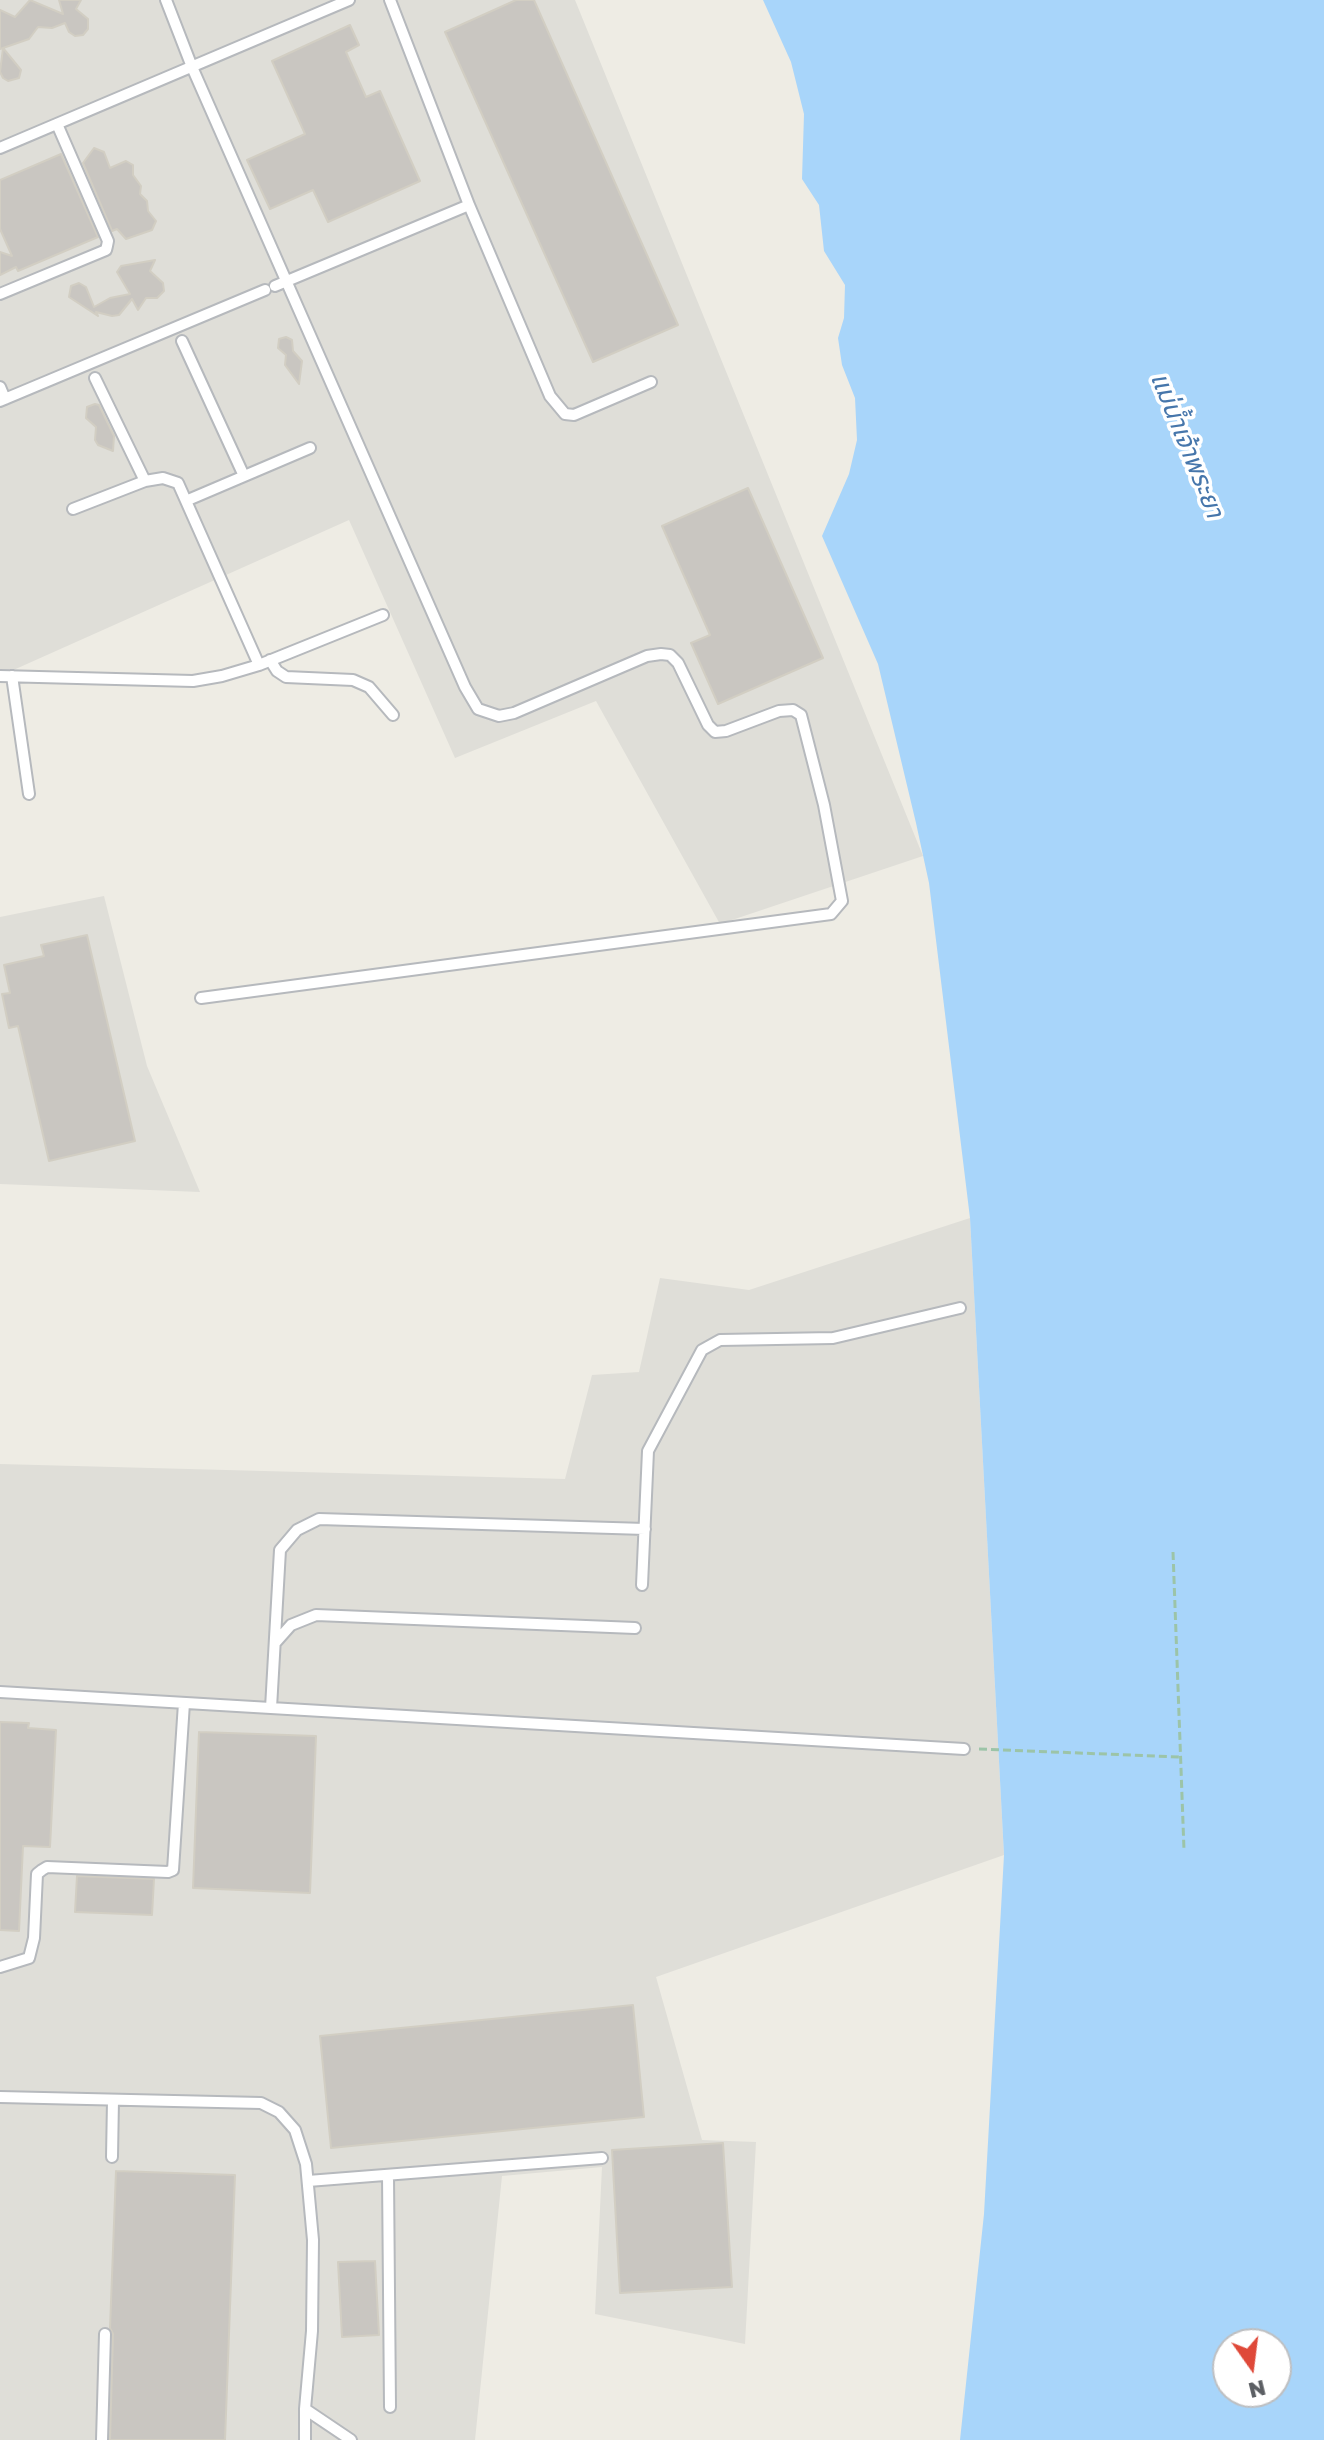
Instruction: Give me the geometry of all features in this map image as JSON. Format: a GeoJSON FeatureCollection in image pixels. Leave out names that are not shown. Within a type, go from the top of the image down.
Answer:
{"type":"FeatureCollection","features":[{"type":"Feature","properties":{"kind":"lane"},"geometry":{"type":"LineString","coordinates":[[166,0],[192,67],[465,687],[478,709],[499,716],[514,713],[647,656],[661,654],[670,655],[678,663],[708,725],[715,732],[726,731],[779,711],[793,710],[801,715],[824,805],[842,901],[831,914],[201,998]]}},
{"type":"Feature","properties":{"kind":"lane"},"geometry":{"type":"LineString","coordinates":[[0,148],[349,0]]}},
{"type":"Feature","properties":{"kind":"lane"},"geometry":{"type":"LineString","coordinates":[[390,0],[469,205],[550,396],[565,414],[574,415],[651,382]]}},
{"type":"Feature","properties":{"kind":"lane"},"geometry":{"type":"LineString","coordinates":[[0,294],[106,250],[108,241],[57,124]]}},
{"type":"Feature","properties":{"kind":"lane"},"geometry":{"type":"LineString","coordinates":[[0,387],[3,400],[469,205]]}},
{"type":"Feature","properties":{"kind":"lane"},"geometry":{"type":"LineString","coordinates":[[182,341],[244,476]]}},
{"type":"Feature","properties":{"kind":"lane"},"geometry":{"type":"LineString","coordinates":[[95,378],[145,481]]}},
{"type":"Feature","properties":{"kind":"lane"},"geometry":{"type":"LineString","coordinates":[[188,500],[310,448]]}},
{"type":"Feature","properties":{"kind":"lane"},"geometry":{"type":"LineString","coordinates":[[73,509],[145,481],[163,478],[178,483],[259,665]]}},
{"type":"Feature","properties":{"kind":"lane"},"geometry":{"type":"LineString","coordinates":[[0,676],[193,681],[259,665],[383,615]]}},
{"type":"Feature","properties":{"kind":"lane"},"geometry":{"type":"LineString","coordinates":[[270,660],[277,671],[286,677],[353,680],[369,687],[393,715]]}},
{"type":"Feature","properties":{"kind":"lane"},"geometry":{"type":"LineString","coordinates":[[12,676],[29,794]]}},
{"type":"Feature","properties":{"kind":"lane"},"geometry":{"type":"LineString","coordinates":[[642,1585],[648,1451],[702,1350],[720,1340],[833,1338],[960,1308]]}},
{"type":"Feature","properties":{"kind":"lane"},"geometry":{"type":"LineString","coordinates":[[271,1708],[280,1550],[297,1530],[319,1519],[645,1529]]}},
{"type":"Feature","properties":{"kind":"lane"},"geometry":{"type":"LineString","coordinates":[[275,1643],[291,1625],[316,1615],[635,1628]]}},
{"type":"Feature","properties":{"kind":"lane"},"geometry":{"type":"LineString","coordinates":[[0,1692],[964,1749]]}},
{"type":"Feature","properties":{"kind":"lane"},"geometry":{"type":"LineString","coordinates":[[0,1967],[29,1958],[34,1938],[37,1874],[47,1867],[173,1870],[184,1703]]}},
{"type":"Feature","properties":{"kind":"lane"},"geometry":{"type":"LineString","coordinates":[[0,2097],[261,2103],[279,2112],[295,2130],[306,2164],[313,2240],[312,2331],[305,2440]]}},
{"type":"Feature","properties":{"kind":"lane"},"geometry":{"type":"LineString","coordinates":[[112,2157],[113,2100]]}},
{"type":"Feature","properties":{"kind":"lane"},"geometry":{"type":"LineString","coordinates":[[308,2181],[602,2158]]}},
{"type":"Feature","properties":{"kind":"lane"},"geometry":{"type":"LineString","coordinates":[[388,2175],[390,2407]]}},
{"type":"Feature","properties":{"kind":"lane"},"geometry":{"type":"LineString","coordinates":[[102,2440],[105,2334]]}},
{"type":"Feature","properties":{"kind":"lane"},"geometry":{"type":"LineString","coordinates":[[305,2409],[351,2440]]}},
{"type":"Feature","properties":{"kind":"path"},"geometry":{"type":"LineString","coordinates":[[1173,1552],[1184,1850]]}},
{"type":"Feature","properties":{"kind":"path"},"geometry":{"type":"LineString","coordinates":[[964,1749],[1179,1757]]}},
{"type":"Feature","properties":{"kind":"shaded area"},"geometry":{"type":"Polygon","coordinates":[[[0,0],[575,0],[923,856],[720,924],[596,701],[455,758],[349,520],[0,676],[0,0]]]}},
{"type":"Feature","properties":{"kind":"shaded area"},"geometry":{"type":"Polygon","coordinates":[[[104,896],[147,1066],[200,1192],[0,1184],[0,917],[104,896]]]}},
{"type":"Feature","properties":{"kind":"shaded area"},"geometry":{"type":"Polygon","coordinates":[[[970,1218],[1004,1855],[656,1977],[702,2140],[756,2142],[745,2344],[595,2314],[602,2167],[502,2176],[475,2440],[0,2440],[0,1464],[565,1479],[592,1375],[639,1372],[660,1278],[749,1290],[970,1218]]]}},
{"type":"Feature","properties":{"kind":"water","name":"แม่น้ำเจ้าพระยา"},"geometry":{"type":"Polygon","coordinates":[[[763,0],[1324,0],[1324,2440],[960,2440],[984,2214],[1004,1855],[970,1218],[929,883],[916,823],[878,664],[822,536],[849,474],[857,440],[855,398],[842,365],[838,338],[844,318],[845,285],[824,251],[819,205],[802,179],[804,114],[791,62],[763,0]]]}},
{"type":"Feature","properties":{"kind":"building"},"geometry":{"type":"Polygon","coordinates":[[[30,0],[63,14],[59,0],[81,0],[76,9],[88,19],[88,29],[83,35],[75,36],[69,32],[65,23],[52,28],[38,27],[29,39],[0,49],[0,10],[15,17],[30,0]]]}},
{"type":"Feature","properties":{"kind":"building"},"geometry":{"type":"Polygon","coordinates":[[[516,0],[534,0],[678,325],[593,362],[445,32],[516,0]]]}},
{"type":"Feature","properties":{"kind":"building"},"geometry":{"type":"Polygon","coordinates":[[[350,25],[359,45],[346,52],[366,97],[380,91],[420,181],[328,222],[313,190],[270,209],[247,160],[305,134],[272,61],[350,25]]]}},
{"type":"Feature","properties":{"kind":"building"},"geometry":{"type":"Polygon","coordinates":[[[3,48],[21,70],[19,78],[8,81],[3,78],[0,72],[3,48]]]}},
{"type":"Feature","properties":{"kind":"building"},"geometry":{"type":"Polygon","coordinates":[[[94,148],[104,152],[110,168],[126,161],[133,165],[133,175],[141,186],[140,194],[147,201],[148,211],[156,221],[152,230],[126,239],[117,229],[112,231],[83,163],[94,148]]]}},
{"type":"Feature","properties":{"kind":"building"},"geometry":{"type":"Polygon","coordinates":[[[61,154],[98,237],[18,271],[16,267],[0,275],[0,252],[12,256],[0,229],[0,180],[61,154]]]}},
{"type":"Feature","properties":{"kind":"building"},"geometry":{"type":"Polygon","coordinates":[[[155,260],[150,271],[163,283],[164,291],[157,298],[146,298],[138,310],[132,299],[119,315],[96,312],[98,316],[69,297],[71,286],[79,283],[86,287],[94,307],[110,298],[130,294],[117,272],[121,266],[155,260]]]}},
{"type":"Feature","properties":{"kind":"building"},"geometry":{"type":"Polygon","coordinates":[[[286,337],[292,340],[293,351],[302,361],[299,384],[285,365],[286,355],[278,348],[279,339],[286,337]]]}},
{"type":"Feature","properties":{"kind":"building"},"geometry":{"type":"Polygon","coordinates":[[[99,405],[114,436],[113,451],[98,445],[95,440],[96,427],[86,418],[87,407],[99,405]]]}},
{"type":"Feature","properties":{"kind":"building"},"geometry":{"type":"Polygon","coordinates":[[[748,488],[823,658],[718,704],[691,643],[710,635],[662,526],[748,488]]]}},
{"type":"Feature","properties":{"kind":"building"},"geometry":{"type":"Polygon","coordinates":[[[87,935],[135,1141],[49,1161],[18,1026],[9,1028],[2,994],[10,993],[4,965],[44,956],[41,945],[87,935]]]}},
{"type":"Feature","properties":{"kind":"building"},"geometry":{"type":"Polygon","coordinates":[[[0,1722],[29,1723],[28,1728],[56,1730],[50,1847],[23,1846],[19,1931],[0,1930],[0,1722]]]}},
{"type":"Feature","properties":{"kind":"building"},"geometry":{"type":"Polygon","coordinates":[[[199,1732],[316,1736],[310,1893],[193,1888],[199,1732]]]}},
{"type":"Feature","properties":{"kind":"building"},"geometry":{"type":"Polygon","coordinates":[[[77,1876],[154,1879],[152,1915],[75,1912],[77,1876]]]}},
{"type":"Feature","properties":{"kind":"building"},"geometry":{"type":"Polygon","coordinates":[[[633,2005],[644,2117],[331,2148],[320,2036],[633,2005]]]}},
{"type":"Feature","properties":{"kind":"building"},"geometry":{"type":"Polygon","coordinates":[[[723,2143],[732,2287],[620,2293],[612,2150],[723,2143]]]}},
{"type":"Feature","properties":{"kind":"building"},"geometry":{"type":"Polygon","coordinates":[[[116,2171],[235,2175],[225,2440],[110,2440],[113,2334],[110,2328],[116,2171]]]}},
{"type":"Feature","properties":{"kind":"building"},"geometry":{"type":"Polygon","coordinates":[[[375,2261],[379,2335],[342,2337],[338,2262],[375,2261]]]}}]}
